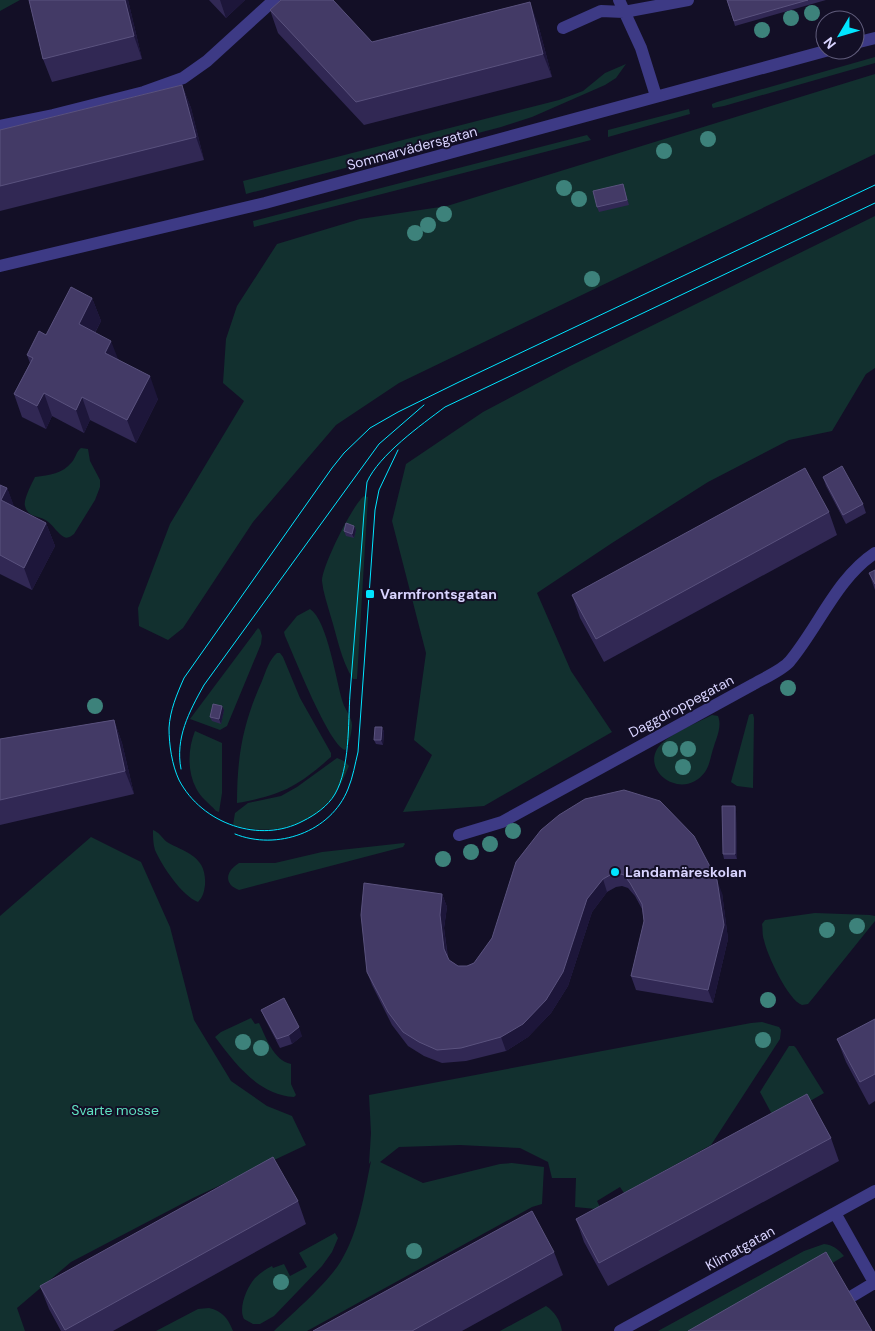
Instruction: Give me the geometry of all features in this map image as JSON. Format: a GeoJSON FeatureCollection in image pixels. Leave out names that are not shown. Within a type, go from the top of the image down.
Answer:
{"type":"FeatureCollection","features":[{"type":"Feature","properties":{"kind":"street"},"geometry":{"type":"LineString","coordinates":[[0,126],[144,92],[185,78],[207,62],[274,0]]}},
{"type":"Feature","properties":{"kind":"street"},"geometry":{"type":"LineString","coordinates":[[619,0],[641,48],[656,96]]}},
{"type":"Feature","properties":{"kind":"street"},"geometry":{"type":"LineString","coordinates":[[563,28],[601,11],[624,12],[688,0]]}},
{"type":"Feature","properties":{"kind":"street","name":"Sommarvädersgatan"},"geometry":{"type":"LineString","coordinates":[[0,266],[266,203],[815,54]]}},
{"type":"Feature","properties":{"kind":"street","name":"Daggdroppegatan"},"geometry":{"type":"LineString","coordinates":[[459,835],[502,822],[789,663],[840,588],[861,563],[875,553]]}},
{"type":"Feature","properties":{"kind":"street","name":"Klimatgatan"},"geometry":{"type":"LineString","coordinates":[[620,1331],[875,1191]]}},
{"type":"Feature","properties":{"kind":"street"},"geometry":{"type":"LineString","coordinates":[[835,1213],[875,1284],[849,1298]]}},
{"type":"Feature","properties":{"kind":"green space"},"geometry":{"type":"Polygon","coordinates":[[[0,0],[20,0],[0,11],[0,0]]]}},
{"type":"Feature","properties":{"kind":"green space"},"geometry":{"type":"Polygon","coordinates":[[[875,57],[875,63],[724,106],[713,108],[712,106],[712,104],[717,102],[875,57]]]}},
{"type":"Feature","properties":{"kind":"green space"},"geometry":{"type":"Polygon","coordinates":[[[626,64],[616,78],[605,85],[532,117],[501,127],[246,194],[243,181],[559,100],[583,91],[605,73],[626,64]]]}},
{"type":"Feature","properties":{"kind":"green space"},"geometry":{"type":"Polygon","coordinates":[[[875,74],[875,154],[399,383],[336,425],[253,522],[183,628],[168,640],[139,626],[138,608],[170,524],[244,401],[223,383],[226,339],[237,306],[277,244],[360,219],[447,206],[875,74]]]}},
{"type":"Feature","properties":{"kind":"green space"},"geometry":{"type":"Polygon","coordinates":[[[689,109],[690,114],[608,137],[608,130],[689,109]]]}},
{"type":"Feature","properties":{"kind":"green space"},"geometry":{"type":"Polygon","coordinates":[[[587,135],[591,140],[254,227],[253,221],[587,135]]]}},
{"type":"Feature","properties":{"kind":"green space"},"geometry":{"type":"Polygon","coordinates":[[[875,216],[875,368],[866,374],[832,431],[789,440],[708,482],[537,593],[571,671],[612,732],[484,806],[403,812],[432,755],[414,740],[426,653],[392,521],[406,464],[483,412],[570,366],[875,216]]]}},
{"type":"Feature","properties":{"kind":"green space"},"geometry":{"type":"Polygon","coordinates":[[[81,448],[88,449],[90,461],[100,480],[100,487],[95,500],[74,534],[65,538],[47,521],[29,513],[26,510],[25,500],[35,477],[51,475],[64,469],[72,462],[81,448]]]}},
{"type":"Feature","properties":{"kind":"green space"},"geometry":{"type":"Polygon","coordinates":[[[364,496],[368,497],[357,679],[353,679],[345,664],[325,598],[322,581],[323,573],[339,536],[359,501],[364,496]]]}},
{"type":"Feature","properties":{"kind":"green space"},"geometry":{"type":"Polygon","coordinates":[[[310,609],[322,626],[327,638],[343,703],[352,722],[348,746],[345,750],[330,733],[321,717],[284,632],[297,616],[310,609]]]}},
{"type":"Feature","properties":{"kind":"green space"},"geometry":{"type":"Polygon","coordinates":[[[258,628],[262,636],[261,644],[227,726],[220,730],[190,719],[258,628]]]}},
{"type":"Feature","properties":{"kind":"green space"},"geometry":{"type":"Polygon","coordinates":[[[277,653],[280,653],[283,657],[300,698],[331,753],[331,757],[298,783],[278,793],[237,803],[238,770],[242,740],[255,696],[266,670],[277,653]]]}},
{"type":"Feature","properties":{"kind":"green space"},"geometry":{"type":"Polygon","coordinates":[[[753,714],[754,718],[753,788],[737,786],[731,782],[749,715],[753,714]]]}},
{"type":"Feature","properties":{"kind":"green space"},"geometry":{"type":"Polygon","coordinates":[[[712,715],[718,716],[719,728],[705,772],[696,781],[685,784],[665,779],[658,772],[655,763],[655,754],[661,744],[678,732],[712,715]]]}},
{"type":"Feature","properties":{"kind":"green space"},"geometry":{"type":"Polygon","coordinates":[[[195,731],[222,743],[222,793],[219,812],[200,794],[193,781],[190,760],[191,745],[195,731]]]}},
{"type":"Feature","properties":{"kind":"green space"},"geometry":{"type":"Polygon","coordinates":[[[337,758],[349,766],[335,794],[314,815],[302,822],[276,829],[262,830],[233,825],[235,813],[248,803],[281,796],[297,787],[337,758]]]}},
{"type":"Feature","properties":{"kind":"green space"},"geometry":{"type":"Polygon","coordinates":[[[153,830],[167,842],[194,857],[203,868],[205,885],[203,894],[198,902],[179,887],[162,864],[154,848],[153,830]]]}},
{"type":"Feature","properties":{"kind":"green space","name":"Svarte mosse"},"geometry":{"type":"Polygon","coordinates":[[[91,837],[141,862],[170,927],[194,1020],[231,1081],[267,1106],[292,1116],[306,1145],[193,1198],[71,1262],[17,1308],[25,1331],[0,1331],[0,916],[91,837]]]}},
{"type":"Feature","properties":{"kind":"green space"},"geometry":{"type":"Polygon","coordinates":[[[404,843],[403,847],[239,890],[230,884],[228,877],[231,870],[239,863],[275,863],[322,852],[404,843]]]}},
{"type":"Feature","properties":{"kind":"green space"},"geometry":{"type":"Polygon","coordinates":[[[815,913],[870,915],[875,916],[875,921],[808,1004],[802,1005],[791,995],[774,966],[763,938],[762,924],[765,920],[815,913]]]}},
{"type":"Feature","properties":{"kind":"green space"},"geometry":{"type":"Polygon","coordinates":[[[251,1018],[255,1024],[259,1023],[267,1041],[279,1058],[291,1064],[291,1084],[296,1095],[294,1097],[281,1095],[258,1084],[239,1067],[215,1037],[221,1032],[251,1018]]]}},
{"type":"Feature","properties":{"kind":"green space"},"geometry":{"type":"Polygon","coordinates":[[[762,1022],[779,1027],[781,1030],[780,1039],[711,1145],[624,1193],[620,1187],[597,1201],[600,1207],[596,1209],[575,1207],[576,1178],[552,1178],[548,1162],[520,1148],[460,1145],[399,1147],[380,1162],[423,1183],[500,1164],[512,1163],[544,1167],[542,1204],[532,1207],[307,1331],[274,1331],[310,1298],[335,1270],[352,1238],[360,1212],[371,1161],[369,1164],[371,1133],[369,1095],[762,1022]]]}},
{"type":"Feature","properties":{"kind":"green space"},"geometry":{"type":"Polygon","coordinates":[[[789,1046],[796,1048],[824,1093],[779,1119],[774,1118],[760,1092],[789,1046]]]}},
{"type":"Feature","properties":{"kind":"green space"},"geometry":{"type":"Polygon","coordinates":[[[335,1233],[338,1238],[332,1252],[322,1266],[274,1316],[260,1324],[253,1324],[244,1319],[242,1309],[244,1298],[257,1276],[272,1266],[273,1268],[284,1264],[290,1276],[307,1267],[299,1253],[335,1233]]]}},
{"type":"Feature","properties":{"kind":"green space"},"geometry":{"type":"Polygon","coordinates":[[[824,1244],[840,1251],[844,1256],[720,1331],[658,1331],[804,1251],[824,1244]]]}},
{"type":"Feature","properties":{"kind":"green space"},"geometry":{"type":"Polygon","coordinates":[[[546,1306],[557,1317],[562,1331],[500,1331],[546,1306]]]}},
{"type":"Feature","properties":{"kind":"green space"},"geometry":{"type":"Polygon","coordinates":[[[209,1308],[218,1311],[224,1316],[233,1331],[156,1331],[198,1309],[209,1308]]]}},
{"type":"Feature","properties":{"kind":"building"},"geometry":{"type":"Polygon","coordinates":[[[29,0],[125,0],[134,36],[43,59],[29,0]]]}},
{"type":"Feature","properties":{"kind":"building"},"geometry":{"type":"Polygon","coordinates":[[[281,0],[333,0],[372,42],[530,2],[543,54],[356,102],[270,10],[281,0]]]}},
{"type":"Feature","properties":{"kind":"building"},"geometry":{"type":"Polygon","coordinates":[[[727,0],[808,0],[734,21],[727,0]]]}},
{"type":"Feature","properties":{"kind":"building"},"geometry":{"type":"Polygon","coordinates":[[[182,85],[196,137],[0,186],[0,130],[182,85]]]}},
{"type":"Feature","properties":{"kind":"building"},"geometry":{"type":"Polygon","coordinates":[[[623,184],[627,200],[597,207],[593,191],[623,184]]]}},
{"type":"Feature","properties":{"kind":"building"},"geometry":{"type":"Polygon","coordinates":[[[71,287],[92,298],[79,324],[111,341],[105,353],[150,376],[127,420],[82,397],[76,410],[44,393],[37,406],[14,394],[33,358],[27,355],[39,331],[46,335],[71,287]]]}},
{"type":"Feature","properties":{"kind":"building"},"geometry":{"type":"Polygon","coordinates":[[[842,466],[863,504],[843,515],[823,477],[842,466]]]}},
{"type":"Feature","properties":{"kind":"building"},"geometry":{"type":"Polygon","coordinates":[[[805,468],[829,512],[596,639],[572,595],[805,468]]]}},
{"type":"Feature","properties":{"kind":"building"},"geometry":{"type":"Polygon","coordinates":[[[0,485],[7,488],[1,500],[46,523],[24,568],[0,555],[0,485]]]}},
{"type":"Feature","properties":{"kind":"building"},"geometry":{"type":"Polygon","coordinates":[[[346,523],[354,526],[352,534],[344,531],[346,523]]]}},
{"type":"Feature","properties":{"kind":"building"},"geometry":{"type":"Polygon","coordinates":[[[875,570],[875,584],[869,573],[875,570]]]}},
{"type":"Feature","properties":{"kind":"building"},"geometry":{"type":"Polygon","coordinates":[[[213,704],[222,706],[219,719],[210,717],[213,704]]]}},
{"type":"Feature","properties":{"kind":"building"},"geometry":{"type":"Polygon","coordinates":[[[114,720],[125,771],[0,800],[0,739],[114,720]]]}},
{"type":"Feature","properties":{"kind":"building"},"geometry":{"type":"Polygon","coordinates":[[[375,727],[382,727],[381,740],[374,740],[375,727]]]}},
{"type":"Feature","properties":{"kind":"building"},"geometry":{"type":"Polygon","coordinates":[[[624,790],[660,801],[694,836],[717,880],[724,925],[708,990],[631,976],[644,921],[642,904],[624,875],[617,873],[603,879],[587,899],[563,972],[546,1000],[523,1024],[501,1037],[461,1048],[437,1050],[403,1032],[388,1012],[367,972],[361,915],[364,883],[442,894],[440,915],[444,949],[449,960],[458,966],[467,966],[474,963],[492,938],[516,862],[541,830],[559,815],[585,799],[624,790]]]}},
{"type":"Feature","properties":{"kind":"building"},"geometry":{"type":"Polygon","coordinates":[[[722,806],[735,806],[735,854],[723,854],[722,806]]]}},
{"type":"Feature","properties":{"kind":"building"},"geometry":{"type":"Polygon","coordinates":[[[284,998],[299,1027],[289,1035],[277,1039],[261,1010],[284,998]]]}},
{"type":"Feature","properties":{"kind":"building"},"geometry":{"type":"Polygon","coordinates":[[[875,1019],[875,1074],[860,1082],[837,1039],[875,1019]]]}},
{"type":"Feature","properties":{"kind":"building"},"geometry":{"type":"Polygon","coordinates":[[[807,1094],[831,1138],[599,1263],[576,1219],[807,1094]]]}},
{"type":"Feature","properties":{"kind":"building"},"geometry":{"type":"Polygon","coordinates":[[[273,1157],[298,1201],[65,1330],[40,1286],[273,1157]]]}},
{"type":"Feature","properties":{"kind":"building"},"geometry":{"type":"Polygon","coordinates":[[[532,1211],[554,1252],[412,1331],[313,1331],[532,1211]]]}},
{"type":"Feature","properties":{"kind":"building"},"geometry":{"type":"Polygon","coordinates":[[[826,1252],[872,1331],[688,1331],[826,1252]]]}},
{"type":"Feature","properties":{"kind":"tram line"},"geometry":{"type":"LineString","coordinates":[[875,185],[459,382],[370,428],[344,453],[332,468],[184,678],[172,708],[169,734],[174,768],[189,795],[202,808],[234,826],[251,830],[269,830],[286,828],[308,819],[325,806],[335,794],[346,759],[367,482],[381,461],[402,441],[445,407],[875,203]]}},
{"type":"Feature","properties":{"kind":"tram line"},"geometry":{"type":"LineString","coordinates":[[181,769],[180,747],[182,736],[193,705],[204,685],[379,444],[424,405]]}},
{"type":"Feature","properties":{"kind":"tram line"},"geometry":{"type":"LineString","coordinates":[[235,834],[251,839],[268,840],[285,839],[301,834],[316,827],[329,817],[340,804],[348,789],[358,752],[375,510],[379,490],[398,450]]}},
{"type":"Feature","properties":{"kind":"place","name":"Varmfrontsgatan"},"geometry":{"type":"Point","coordinates":[370,594]}},
{"type":"Feature","properties":{"kind":"place","name":"Landamäreskolan"},"geometry":{"type":"Point","coordinates":[615,872]}}]}
